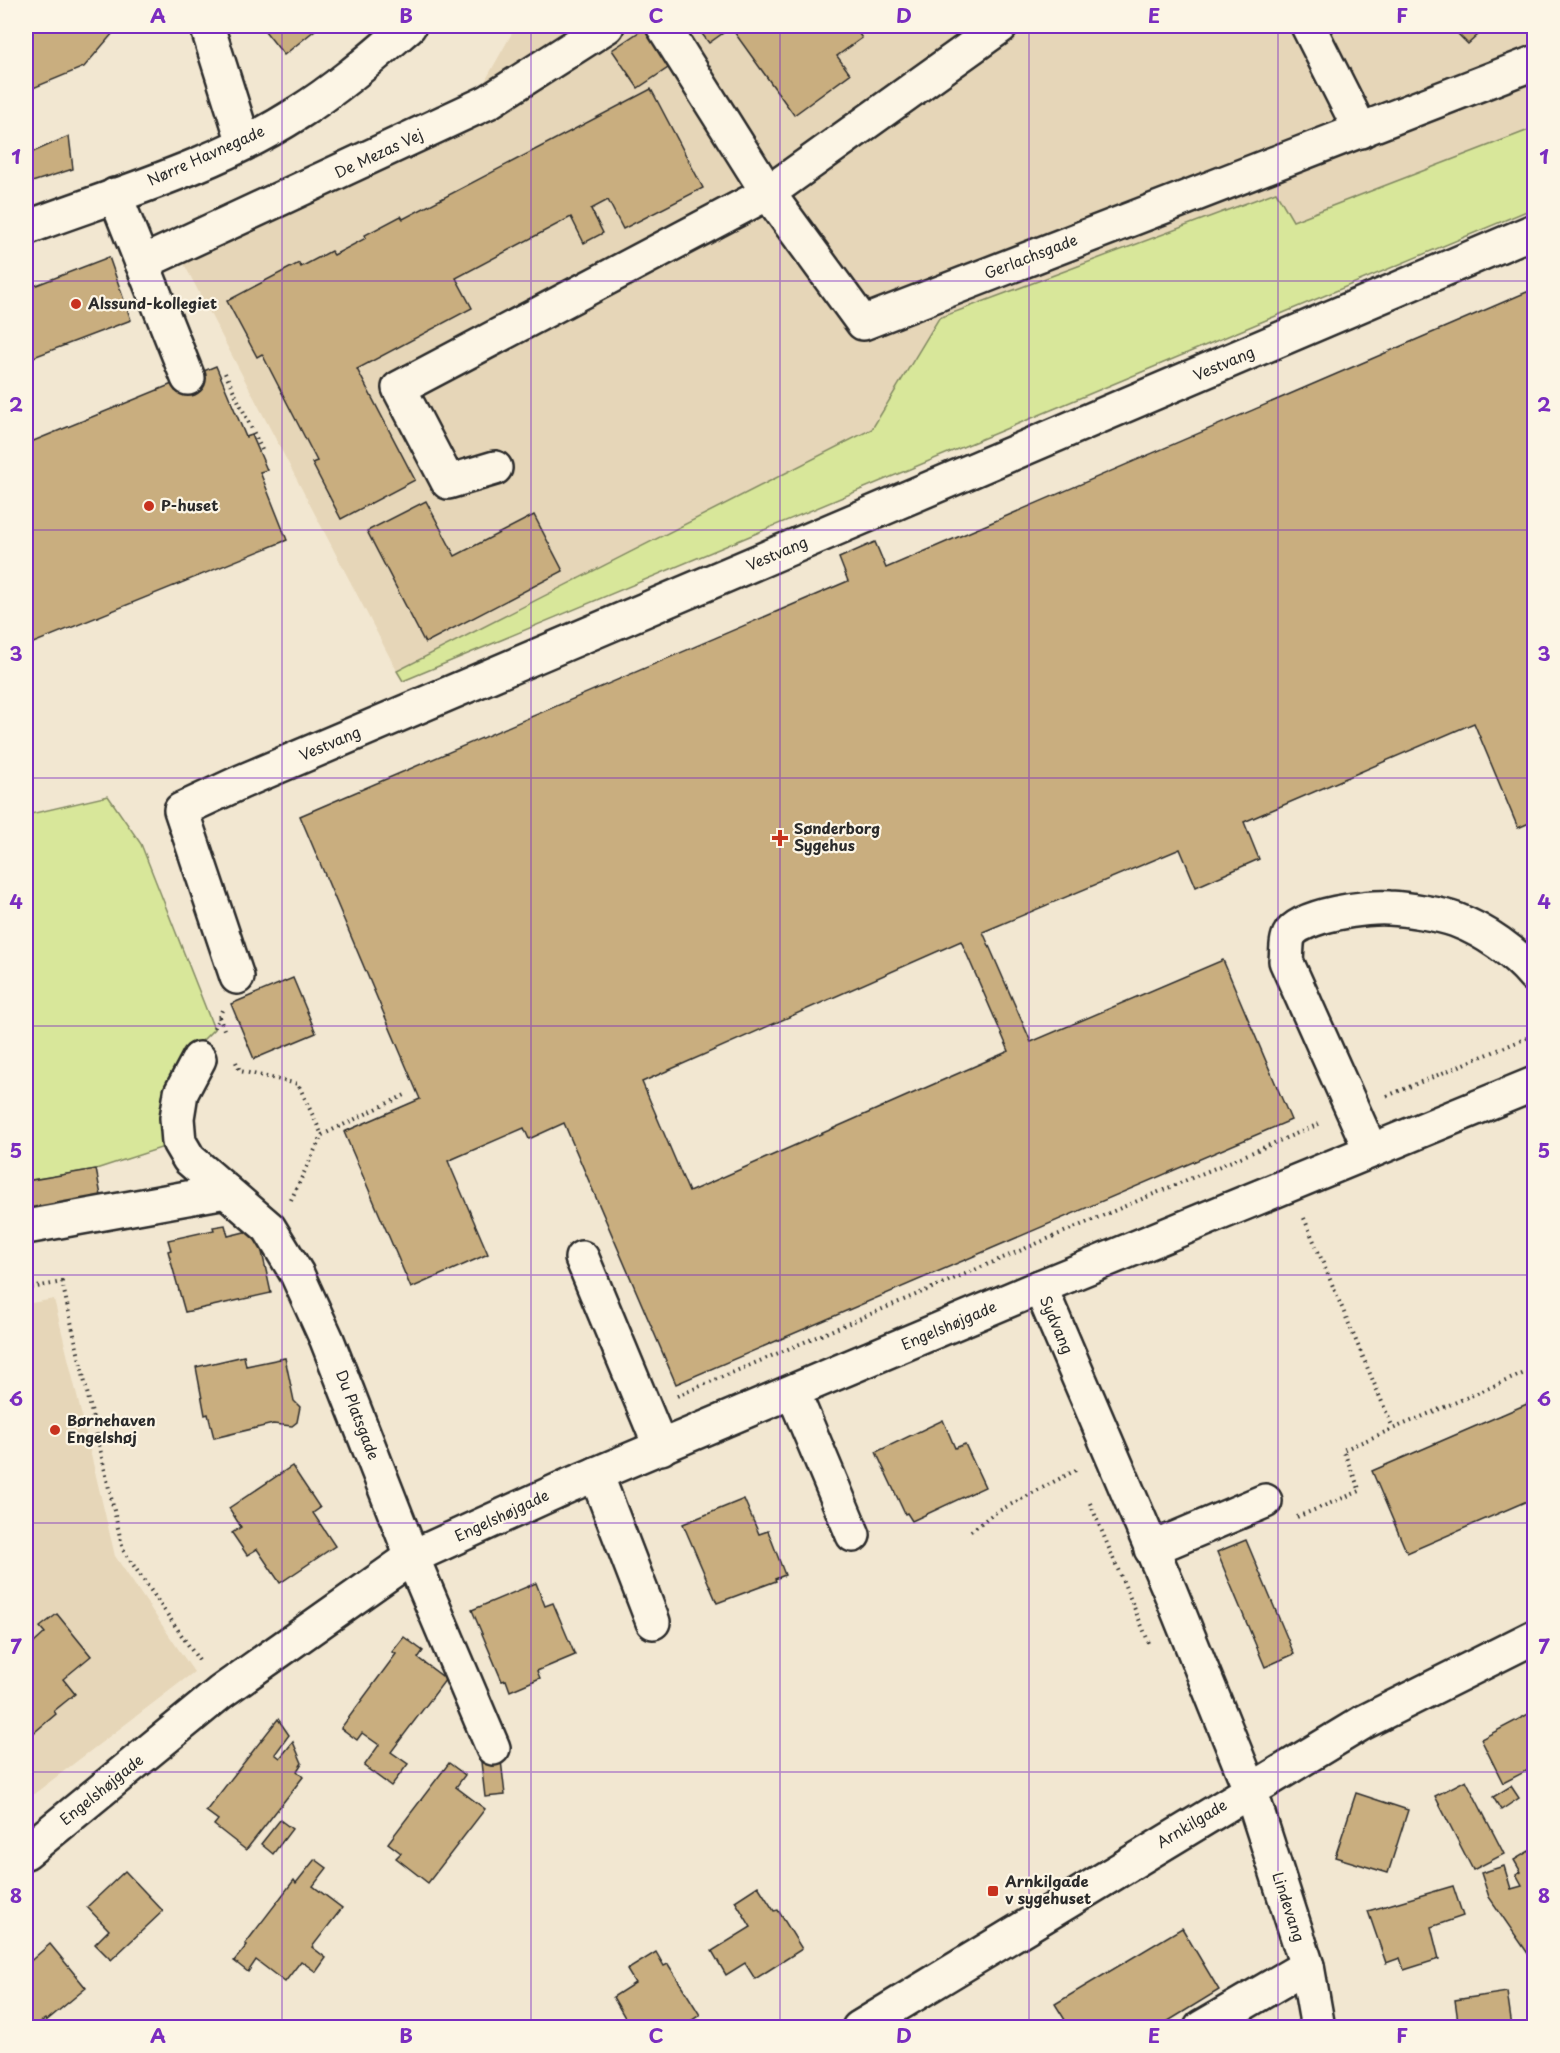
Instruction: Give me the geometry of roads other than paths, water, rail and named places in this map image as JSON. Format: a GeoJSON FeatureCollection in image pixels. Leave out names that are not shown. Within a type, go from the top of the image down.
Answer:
{"type":"FeatureCollection","features":[{"type":"Feature","properties":{"kind":"street"},"geometry":{"type":"LineString","coordinates":[[207,26],[244,143]]}},
{"type":"Feature","properties":{"kind":"street","name":"Nørre Havnegade"},"geometry":{"type":"LineString","coordinates":[[26,228],[244,143],[299,113],[409,26]]}},
{"type":"Feature","properties":{"kind":"street","name":"De Mezas Vej"},"geometry":{"type":"LineString","coordinates":[[142,263],[488,102],[607,26]]}},
{"type":"Feature","properties":{"kind":"street","name":"Gerlachsgade"},"geometry":{"type":"LineString","coordinates":[[663,26],[768,193],[863,323],[1534,63]]}},
{"type":"Feature","properties":{"kind":"street"},"geometry":{"type":"LineString","coordinates":[[495,468],[448,482],[399,388],[768,193],[1001,26]]}},
{"type":"Feature","properties":{"kind":"street"},"geometry":{"type":"LineString","coordinates":[[1308,26],[1360,130]]}},
{"type":"Feature","properties":{"kind":"street"},"geometry":{"type":"LineString","coordinates":[[115,195],[188,378]]}},
{"type":"Feature","properties":{"kind":"street","name":"Vestvang"},"geometry":{"type":"LineString","coordinates":[[237,977],[182,810],[1534,231]]}},
{"type":"Feature","properties":{"kind":"street"},"geometry":{"type":"LineString","coordinates":[[1371,1151],[1286,961],[1289,934],[1316,916],[1388,907],[1456,920],[1500,944],[1534,975]]}},
{"type":"Feature","properties":{"kind":"street"},"geometry":{"type":"LineString","coordinates":[[199,1059],[181,1093],[177,1118],[180,1142],[189,1159],[226,1191]]}},
{"type":"Feature","properties":{"kind":"street","name":"Sydvang"},"geometry":{"type":"LineString","coordinates":[[1250,1789],[1040,1287],[1534,1084]]}},
{"type":"Feature","properties":{"kind":"street"},"geometry":{"type":"LineString","coordinates":[[26,1227],[226,1191]]}},
{"type":"Feature","properties":{"kind":"street","name":"Du Platsgade"},"geometry":{"type":"LineString","coordinates":[[226,1191],[269,1228],[297,1274],[327,1340],[412,1557],[493,1748]]}},
{"type":"Feature","properties":{"kind":"street"},"geometry":{"type":"LineString","coordinates":[[582,1258],[662,1448]]}},
{"type":"Feature","properties":{"kind":"street","name":"Engelshøjgade"},"geometry":{"type":"LineString","coordinates":[[26,1852],[221,1692],[412,1557],[596,1474],[1040,1287]]}},
{"type":"Feature","properties":{"kind":"street"},"geometry":{"type":"LineString","coordinates":[[793,1392],[853,1535]]}},
{"type":"Feature","properties":{"kind":"street"},"geometry":{"type":"LineString","coordinates":[[596,1474],[653,1622]]}},
{"type":"Feature","properties":{"kind":"street"},"geometry":{"type":"LineString","coordinates":[[1151,1549],[1276,1511]]}},
{"type":"Feature","properties":{"kind":"street","name":"Arnkilgade"},"geometry":{"type":"LineString","coordinates":[[859,2028],[1250,1789],[1362,1724],[1534,1637]]}},
{"type":"Feature","properties":{"kind":"street","name":"Lindevang"},"geometry":{"type":"LineString","coordinates":[[1250,1789],[1307,1966],[1318,2028]]}},
{"type":"Feature","properties":{"kind":"street"},"geometry":{"type":"LineString","coordinates":[[1201,2028],[1307,1966]]}},
{"type":"Feature","properties":{"kind":"place","name":"Alssund-kollegiet"},"geometry":{"type":"Point","coordinates":[76,304]}},
{"type":"Feature","properties":{"kind":"place","name":"P-huset"},"geometry":{"type":"Point","coordinates":[149,506]}},
{"type":"Feature","properties":{"kind":"place","name":"Sønderborg Sygehus"},"geometry":{"type":"Point","coordinates":[780,838]}},
{"type":"Feature","properties":{"kind":"place","name":"Børnehaven Engelshøj"},"geometry":{"type":"Point","coordinates":[55,1430]}},
{"type":"Feature","properties":{"kind":"place","name":"Arnkilgade v sygehuset"},"geometry":{"type":"Point","coordinates":[993,1891]}}]}
